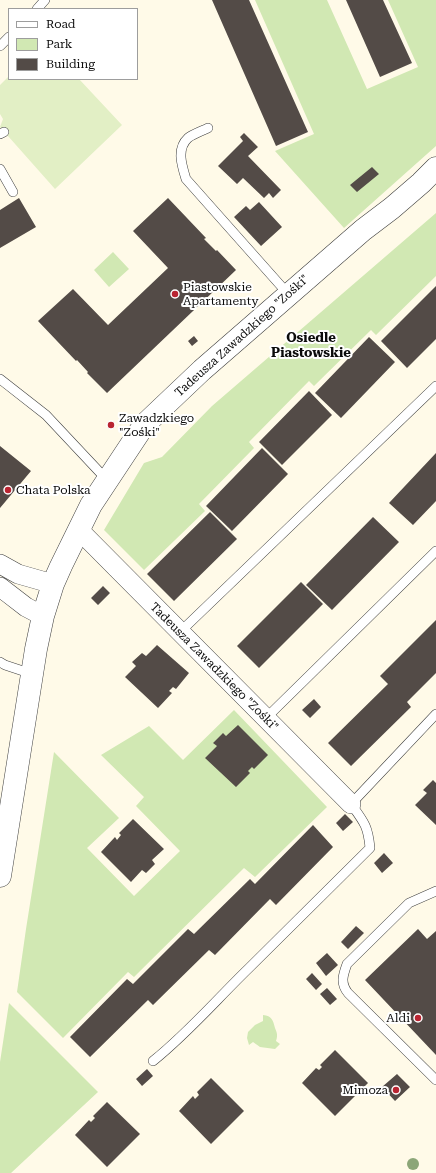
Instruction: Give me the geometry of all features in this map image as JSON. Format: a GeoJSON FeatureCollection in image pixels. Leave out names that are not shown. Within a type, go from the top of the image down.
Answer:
{"type":"FeatureCollection","features":[{"type":"Feature","properties":{"kind":"street","name":"Tadeusza Zawadzkiego \"Zośki\""},"geometry":{"type":"LineString","coordinates":[[0,876],[32,674],[43,616],[53,584],[91,505],[144,424],[202,370],[363,230],[392,208],[436,168]]}},
{"type":"Feature","properties":{"kind":"street","name":"Tadeusza Zawadzkiego \"Zośki\""},"geometry":{"type":"LineString","coordinates":[[79,530],[351,804]]}},
{"type":"Feature","properties":{"kind":"street"},"geometry":{"type":"LineString","coordinates":[[0,564],[18,574],[53,584]]}},
{"type":"Feature","properties":{"kind":"street"},"geometry":{"type":"LineString","coordinates":[[0,587],[26,607],[43,616]]}},
{"type":"Feature","properties":{"kind":"lane"},"geometry":{"type":"LineString","coordinates":[[38,8],[45,0]]}},
{"type":"Feature","properties":{"kind":"lane"},"geometry":{"type":"LineString","coordinates":[[0,46],[8,38]]}},
{"type":"Feature","properties":{"kind":"lane"},"geometry":{"type":"LineString","coordinates":[[208,128],[188,138],[182,146],[180,157],[186,179],[289,295]]}},
{"type":"Feature","properties":{"kind":"lane"},"geometry":{"type":"LineString","coordinates":[[0,169],[13,192]]}},
{"type":"Feature","properties":{"kind":"lane"},"geometry":{"type":"LineString","coordinates":[[0,379],[46,415],[107,480]]}},
{"type":"Feature","properties":{"kind":"lane"},"geometry":{"type":"LineString","coordinates":[[180,633],[436,386]]}},
{"type":"Feature","properties":{"kind":"lane"},"geometry":{"type":"LineString","coordinates":[[265,719],[436,551]]}},
{"type":"Feature","properties":{"kind":"lane"},"geometry":{"type":"LineString","coordinates":[[0,662],[32,674]]}},
{"type":"Feature","properties":{"kind":"lane"},"geometry":{"type":"LineString","coordinates":[[153,1061],[169,1049],[370,848],[369,834],[365,824],[351,804],[436,714]]}},
{"type":"Feature","properties":{"kind":"lane"},"geometry":{"type":"LineString","coordinates":[[436,891],[409,903],[347,964],[343,975],[343,987],[348,993],[436,1080]]}},
{"type":"Feature","properties":{"kind":"green space"},"geometry":{"type":"Polygon","coordinates":[[[255,0],[327,0],[367,89],[418,67],[388,0],[436,0],[436,146],[344,228],[275,151],[314,134],[255,0]]]}},
{"type":"Feature","properties":{"kind":"green space"},"geometry":{"type":"Polygon","coordinates":[[[8,77],[8,80],[80,80],[122,125],[55,189],[0,127],[3,119],[0,114],[0,85],[8,77]]]}},
{"type":"Feature","properties":{"kind":"green space"},"geometry":{"type":"Polygon","coordinates":[[[436,213],[436,276],[376,335],[371,330],[314,386],[309,381],[249,442],[254,448],[199,504],[205,511],[144,570],[104,530],[144,463],[162,457],[212,406],[436,213]]]}},
{"type":"Feature","properties":{"kind":"green space"},"geometry":{"type":"Polygon","coordinates":[[[113,252],[129,269],[109,287],[94,270],[113,252]]]}},
{"type":"Feature","properties":{"kind":"green space"},"geometry":{"type":"Polygon","coordinates":[[[234,710],[327,807],[255,877],[244,868],[134,977],[128,972],[63,1038],[17,992],[54,752],[119,818],[87,848],[134,896],[180,851],[136,806],[144,797],[101,755],[149,726],[183,760],[234,710]]]}},
{"type":"Feature","properties":{"kind":"green space"},"geometry":{"type":"Polygon","coordinates":[[[9,1003],[98,1092],[11,1173],[0,1173],[0,1062],[9,1003]]]}},
{"type":"Feature","properties":{"kind":"green space"},"geometry":{"type":"Polygon","coordinates":[[[263,1015],[270,1017],[274,1023],[277,1034],[276,1041],[280,1044],[275,1049],[260,1047],[253,1042],[249,1045],[247,1038],[248,1032],[255,1025],[263,1021],[263,1015]]]}},
{"type":"Feature","properties":{"kind":"building"},"geometry":{"type":"Polygon","coordinates":[[[212,0],[249,0],[308,132],[276,146],[212,0]]]}},
{"type":"Feature","properties":{"kind":"building"},"geometry":{"type":"Polygon","coordinates":[[[346,0],[383,0],[412,63],[380,77],[346,0]]]}},
{"type":"Feature","properties":{"kind":"building"},"geometry":{"type":"Polygon","coordinates":[[[244,133],[258,147],[248,156],[281,190],[273,198],[269,193],[264,198],[243,178],[237,184],[218,166],[243,141],[240,137],[244,133]]]}},
{"type":"Feature","properties":{"kind":"building"},"geometry":{"type":"Polygon","coordinates":[[[372,167],[379,174],[357,192],[350,185],[372,167]]]}},
{"type":"Feature","properties":{"kind":"building"},"geometry":{"type":"Polygon","coordinates":[[[19,198],[36,227],[0,248],[0,210],[19,198]]]}},
{"type":"Feature","properties":{"kind":"building","name":"Piastowskie Apartamenty"},"geometry":{"type":"Polygon","coordinates":[[[168,198],[206,238],[204,239],[236,270],[107,393],[38,321],[73,289],[108,325],[168,268],[133,231],[168,198]]]}},
{"type":"Feature","properties":{"kind":"building"},"geometry":{"type":"Polygon","coordinates":[[[259,202],[282,227],[261,246],[234,217],[246,206],[250,210],[259,202]]]}},
{"type":"Feature","properties":{"kind":"building"},"geometry":{"type":"Polygon","coordinates":[[[436,286],[436,339],[407,368],[381,341],[436,286]]]}},
{"type":"Feature","properties":{"kind":"building"},"geometry":{"type":"Polygon","coordinates":[[[194,336],[198,341],[192,346],[188,341],[194,336]]]}},
{"type":"Feature","properties":{"kind":"building"},"geometry":{"type":"Polygon","coordinates":[[[369,337],[395,362],[341,418],[315,393],[369,337]]]}},
{"type":"Feature","properties":{"kind":"building"},"geometry":{"type":"Polygon","coordinates":[[[309,391],[332,415],[282,465],[259,442],[309,391]]]}},
{"type":"Feature","properties":{"kind":"building","name":"Chata Polska"},"geometry":{"type":"Polygon","coordinates":[[[0,446],[31,471],[0,508],[0,446]]]}},
{"type":"Feature","properties":{"kind":"building"},"geometry":{"type":"Polygon","coordinates":[[[262,448],[288,474],[232,531],[206,506],[262,448]]]}},
{"type":"Feature","properties":{"kind":"building"},"geometry":{"type":"Polygon","coordinates":[[[436,453],[436,501],[413,525],[389,503],[436,453]]]}},
{"type":"Feature","properties":{"kind":"building"},"geometry":{"type":"Polygon","coordinates":[[[210,512],[237,539],[174,601],[147,574],[210,512]]]}},
{"type":"Feature","properties":{"kind":"building"},"geometry":{"type":"Polygon","coordinates":[[[373,517],[399,542],[332,610],[306,585],[373,517]]]}},
{"type":"Feature","properties":{"kind":"building"},"geometry":{"type":"Polygon","coordinates":[[[301,582],[323,604],[259,668],[237,646],[301,582]]]}},
{"type":"Feature","properties":{"kind":"building"},"geometry":{"type":"Polygon","coordinates":[[[103,586],[110,593],[98,605],[91,598],[103,586]]]}},
{"type":"Feature","properties":{"kind":"building"},"geometry":{"type":"Polygon","coordinates":[[[436,620],[436,673],[407,702],[411,707],[351,766],[328,743],[388,684],[380,676],[436,620]]]}},
{"type":"Feature","properties":{"kind":"building"},"geometry":{"type":"Polygon","coordinates":[[[157,645],[189,673],[176,689],[173,687],[169,691],[172,693],[158,708],[125,677],[136,666],[132,662],[142,653],[146,656],[157,645]]]}},
{"type":"Feature","properties":{"kind":"building"},"geometry":{"type":"Polygon","coordinates":[[[314,699],[321,707],[310,718],[302,710],[314,699]]]}},
{"type":"Feature","properties":{"kind":"building"},"geometry":{"type":"Polygon","coordinates":[[[238,725],[268,755],[254,769],[252,767],[248,771],[250,773],[236,787],[205,758],[217,746],[213,743],[223,733],[226,736],[238,725]]]}},
{"type":"Feature","properties":{"kind":"building"},"geometry":{"type":"Polygon","coordinates":[[[433,780],[436,783],[436,825],[415,805],[427,793],[423,790],[433,780]]]}},
{"type":"Feature","properties":{"kind":"building"},"geometry":{"type":"Polygon","coordinates":[[[345,814],[353,822],[343,831],[336,823],[345,814]]]}},
{"type":"Feature","properties":{"kind":"building"},"geometry":{"type":"Polygon","coordinates":[[[133,819],[164,849],[152,860],[155,864],[146,873],[142,870],[131,882],[101,852],[115,837],[117,840],[121,835],[119,833],[133,819]]]}},
{"type":"Feature","properties":{"kind":"building"},"geometry":{"type":"Polygon","coordinates":[[[313,825],[333,847],[276,905],[270,899],[215,955],[209,950],[153,1005],[148,1000],[90,1057],[70,1037],[127,979],[133,984],[188,929],[194,934],[250,879],[255,884],[313,825]]]}},
{"type":"Feature","properties":{"kind":"building"},"geometry":{"type":"Polygon","coordinates":[[[384,853],[393,863],[382,873],[374,863],[384,853]]]}},
{"type":"Feature","properties":{"kind":"building"},"geometry":{"type":"Polygon","coordinates":[[[356,926],[364,933],[348,949],[341,942],[356,926]]]}},
{"type":"Feature","properties":{"kind":"building","name":"Aldi"},"geometry":{"type":"Polygon","coordinates":[[[418,929],[427,939],[436,931],[436,1055],[365,980],[418,929]]]}},
{"type":"Feature","properties":{"kind":"building"},"geometry":{"type":"Polygon","coordinates":[[[327,953],[338,965],[326,976],[316,963],[327,953]]]}},
{"type":"Feature","properties":{"kind":"building"},"geometry":{"type":"Polygon","coordinates":[[[312,973],[322,984],[316,990],[306,979],[312,973]]]}},
{"type":"Feature","properties":{"kind":"building"},"geometry":{"type":"Polygon","coordinates":[[[327,988],[337,999],[330,1005],[320,994],[327,988]]]}},
{"type":"Feature","properties":{"kind":"building"},"geometry":{"type":"Polygon","coordinates":[[[335,1050],[368,1083],[335,1116],[302,1083],[316,1068],[319,1070],[322,1067],[320,1065],[335,1050]]]}},
{"type":"Feature","properties":{"kind":"building"},"geometry":{"type":"Polygon","coordinates":[[[147,1069],[153,1076],[142,1086],[136,1079],[147,1069]]]}},
{"type":"Feature","properties":{"kind":"building"},"geometry":{"type":"Polygon","coordinates":[[[397,1074],[410,1087],[395,1101],[382,1087],[397,1074]]]}},
{"type":"Feature","properties":{"kind":"building"},"geometry":{"type":"Polygon","coordinates":[[[211,1078],[244,1111],[211,1144],[179,1111],[193,1096],[195,1099],[199,1095],[197,1092],[211,1078]]]}},
{"type":"Feature","properties":{"kind":"building"},"geometry":{"type":"Polygon","coordinates":[[[107,1102],[140,1134],[107,1167],[75,1135],[89,1120],[91,1122],[95,1118],[93,1116],[107,1102]]]}},
{"type":"Feature","properties":{"kind":"place","name":"Piastowskie Apartamenty"},"geometry":{"type":"Point","coordinates":[175,294]}},
{"type":"Feature","properties":{"kind":"place","name":"Zawadzkiego \"Zośki\""},"geometry":{"type":"Point","coordinates":[111,425]}},
{"type":"Feature","properties":{"kind":"place","name":"Chata Polska"},"geometry":{"type":"Point","coordinates":[8,490]}},
{"type":"Feature","properties":{"kind":"place","name":"Aldi"},"geometry":{"type":"Point","coordinates":[418,1018]}},
{"type":"Feature","properties":{"kind":"place","name":"Mimoza"},"geometry":{"type":"Point","coordinates":[396,1090]}},
{"type":"Feature","properties":{"kind":"district","name":"Osiedle Piastowskie"},"geometry":{"type":"Point","coordinates":[311,346]}}]}
